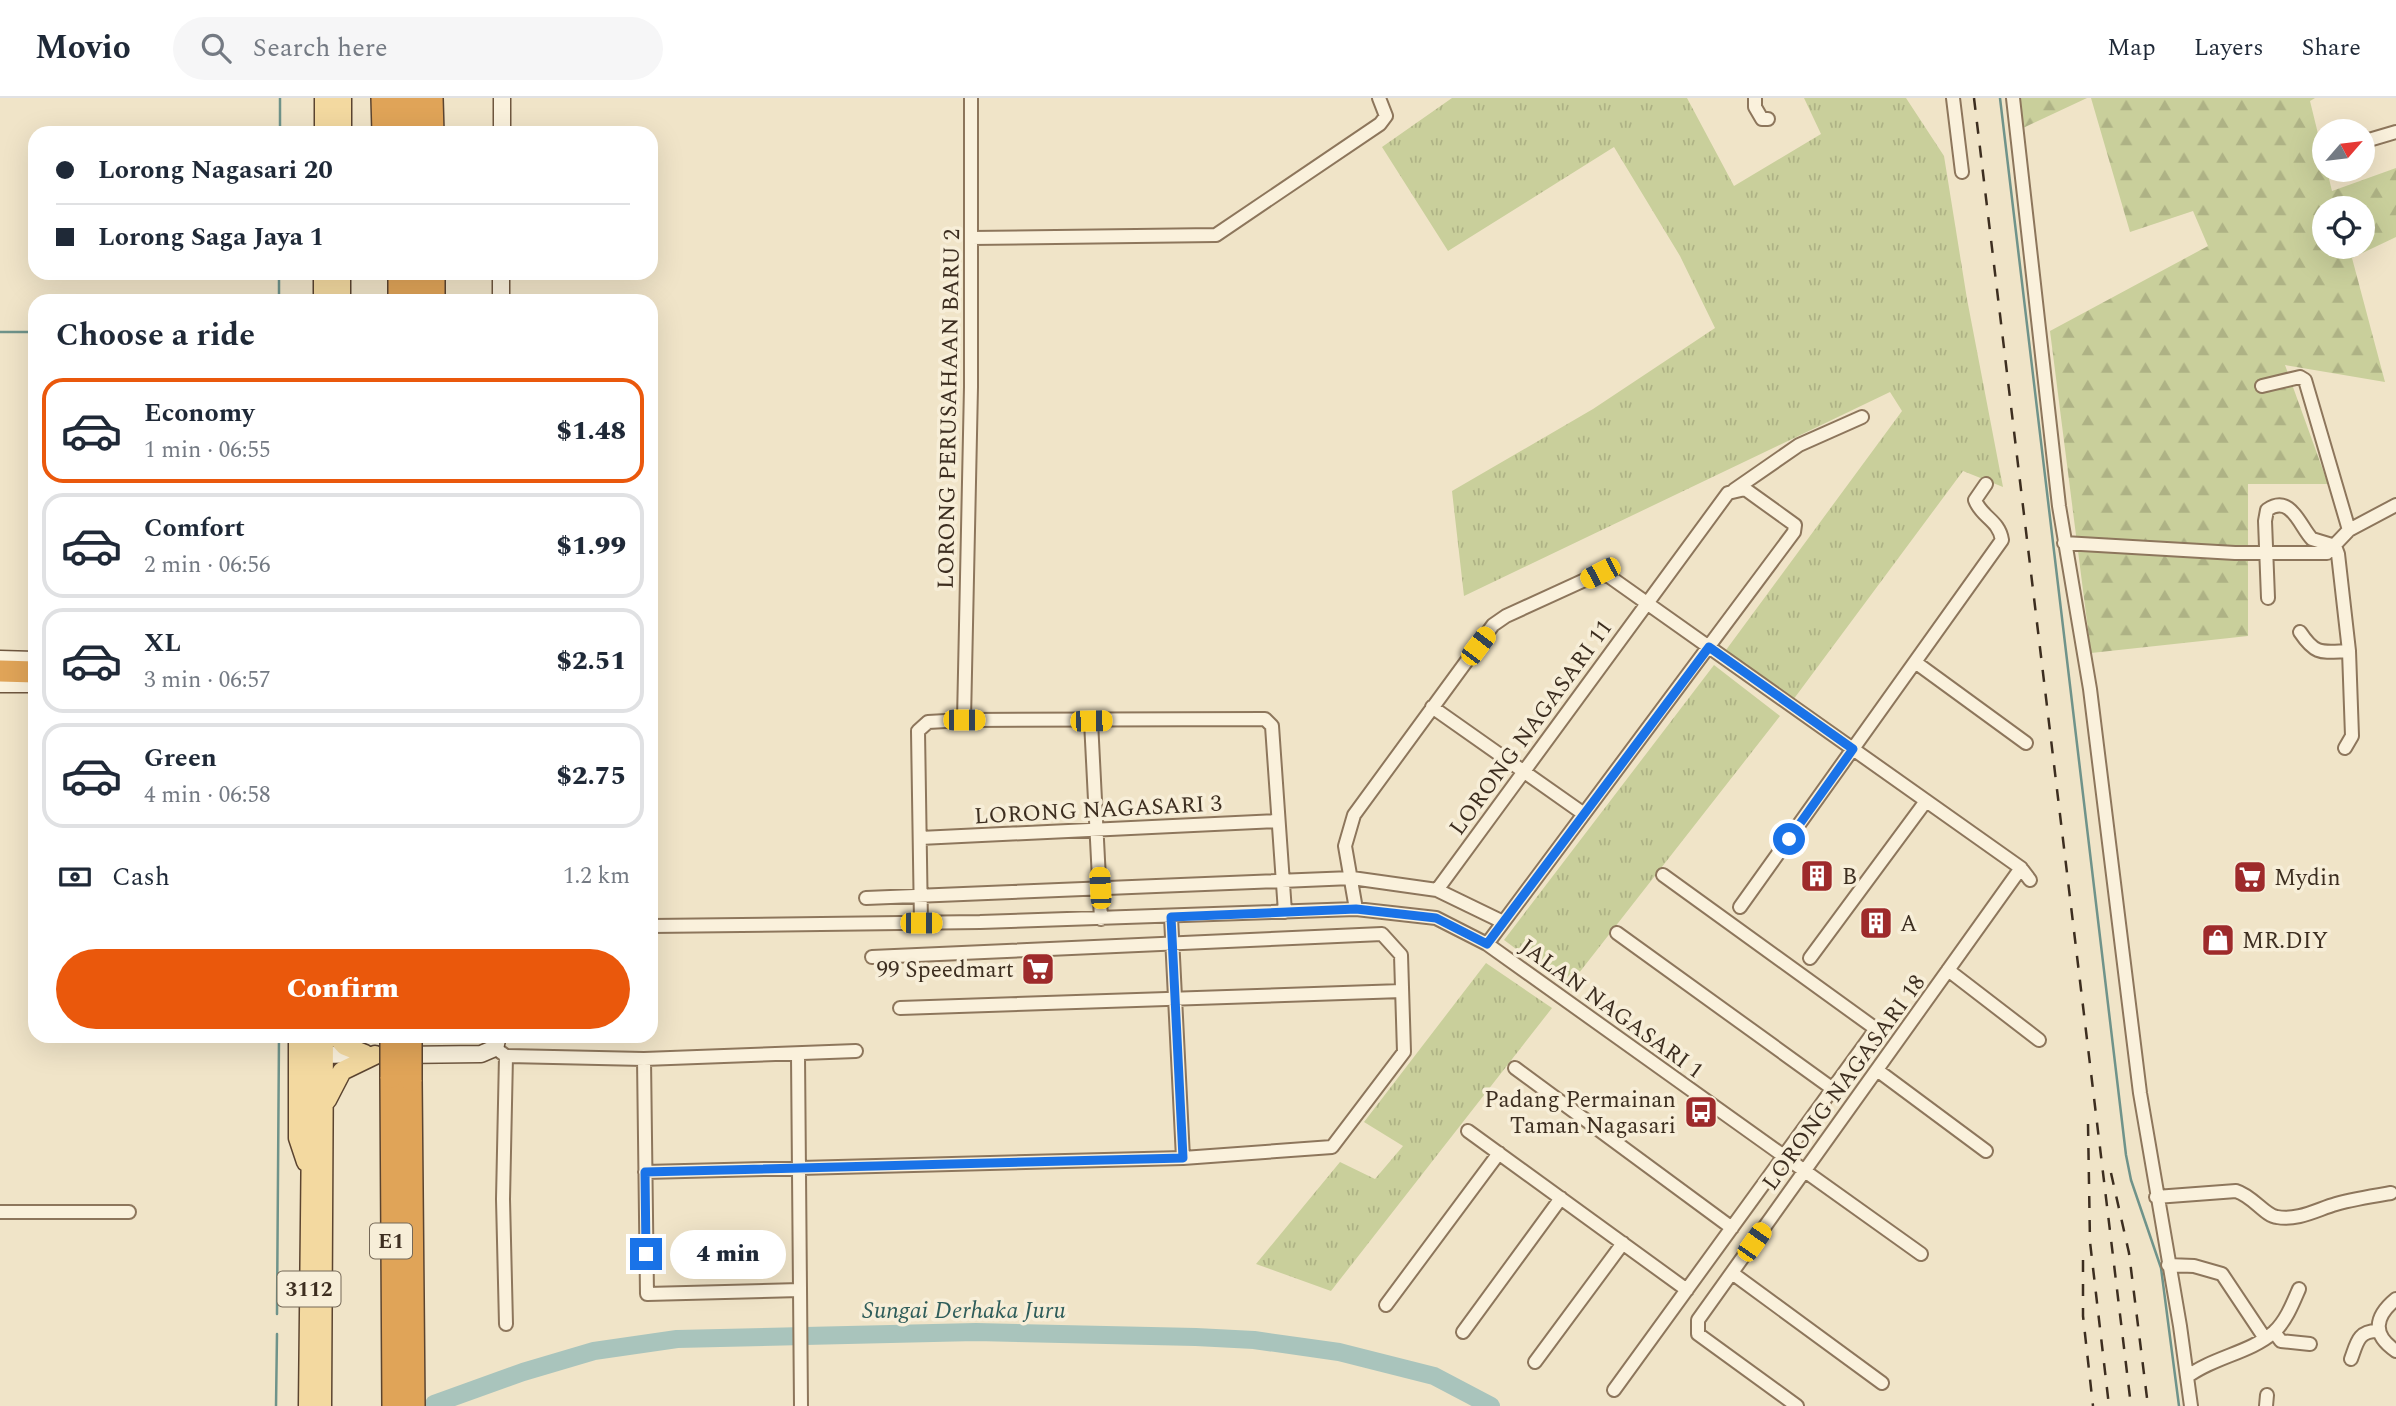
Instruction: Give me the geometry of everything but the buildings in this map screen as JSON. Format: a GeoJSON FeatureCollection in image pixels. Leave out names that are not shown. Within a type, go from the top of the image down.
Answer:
{"type":"FeatureCollection","features":[{"type":"Feature","properties":{"kind":"highway"},"geometry":{"type":"LineString","coordinates":[[382,98],[383,126]]}},
{"type":"Feature","properties":{"kind":"highway"},"geometry":{"type":"LineString","coordinates":[[399,98],[399,126]]}},
{"type":"Feature","properties":{"kind":"highway"},"geometry":{"type":"LineString","coordinates":[[417,98],[417,126]]}},
{"type":"Feature","properties":{"kind":"highway"},"geometry":{"type":"LineString","coordinates":[[432,98],[433,126]]}},
{"type":"Feature","properties":{"kind":"highway"},"geometry":{"type":"LineString","coordinates":[[0,671],[28,672]]}},
{"type":"Feature","properties":{"kind":"highway","name":"E1"},"geometry":{"type":"LineString","coordinates":[[393,1043],[401,1078],[414,1406]]}},
{"type":"Feature","properties":{"kind":"highway","name":"E1"},"geometry":{"type":"LineString","coordinates":[[393,1406],[401,1078],[409,1043]]}},
{"type":"Feature","properties":{"kind":"main road"},"geometry":{"type":"LineString","coordinates":[[324,98],[324,126]]}},
{"type":"Feature","properties":{"kind":"main road"},"geometry":{"type":"LineString","coordinates":[[342,98],[342,126]]}},
{"type":"Feature","properties":{"kind":"main road"},"geometry":{"type":"LineString","coordinates":[[342,1043],[370,1055]]}},
{"type":"Feature","properties":{"kind":"main road","name":"3112"},"geometry":{"type":"LineString","coordinates":[[309,1044],[324,1110],[322,1406]]}},
{"type":"Feature","properties":{"kind":"main road","name":"3112"},"geometry":{"type":"LineString","coordinates":[[308,1406],[311,1171],[298,1138],[309,1044]]}},
{"type":"Feature","properties":{"kind":"main road"},"geometry":{"type":"LineString","coordinates":[[324,1110],[333,1085],[342,1071],[370,1055]]}},
{"type":"Feature","properties":{"kind":"street"},"geometry":{"type":"LineString","coordinates":[[502,98],[502,126]]}},
{"type":"Feature","properties":{"kind":"street","name":"LORONG PERUSAHAAN BARU 2"},"geometry":{"type":"LineString","coordinates":[[964,720],[971,98]]}},
{"type":"Feature","properties":{"kind":"street"},"geometry":{"type":"LineString","coordinates":[[971,238],[1107,239],[1216,235],[1380,124],[1386,116],[1378,98]]}},
{"type":"Feature","properties":{"kind":"street"},"geometry":{"type":"LineString","coordinates":[[1755,98],[1755,107],[1762,119],[1768,119]]}},
{"type":"Feature","properties":{"kind":"street"},"geometry":{"type":"LineString","coordinates":[[1953,98],[1962,172]]}},
{"type":"Feature","properties":{"kind":"street"},"geometry":{"type":"LineString","coordinates":[[2013,98],[2064,543],[2088,675],[2118,933],[2156,1197],[2191,1406]]}},
{"type":"Feature","properties":{"kind":"street"},"geometry":{"type":"LineString","coordinates":[[2375,138],[2396,132]]}},
{"type":"Feature","properties":{"kind":"street"},"geometry":{"type":"LineString","coordinates":[[2262,386],[2300,377],[2305,380],[2349,530]]}},
{"type":"Feature","properties":{"kind":"street","name":"LORONG NAGASARI 11"},"geometry":{"type":"LineString","coordinates":[[1437,890],[1713,510],[1734,491],[1799,445],[1862,417]]}},
{"type":"Feature","properties":{"kind":"street"},"geometry":{"type":"LineString","coordinates":[[1740,907],[2002,540],[1997,524],[1977,506],[1975,500],[1986,484]]}},
{"type":"Feature","properties":{"kind":"street"},"geometry":{"type":"LineString","coordinates":[[1487,944],[1794,532],[1795,525],[1745,489],[1734,491]]}},
{"type":"Feature","properties":{"kind":"street"},"geometry":{"type":"LineString","coordinates":[[2064,543],[2265,553],[2326,553],[2349,530],[2396,505]]}},
{"type":"Feature","properties":{"kind":"street"},"geometry":{"type":"LineString","coordinates":[[2268,598],[2265,521],[2267,510],[2272,506],[2292,510],[2301,519],[2312,539],[2335,546]]}},
{"type":"Feature","properties":{"kind":"street"},"geometry":{"type":"LineString","coordinates":[[2335,546],[2341,569],[2349,651],[2352,736],[2345,748]]}},
{"type":"Feature","properties":{"kind":"street"},"geometry":{"type":"LineString","coordinates":[[1356,909],[1345,846],[1354,815],[1432,707],[1493,625],[1506,616],[1600,573],[2021,868],[2030,880]]}},
{"type":"Feature","properties":{"kind":"street"},"geometry":{"type":"LineString","coordinates":[[2300,632],[2318,652],[2349,651]]}},
{"type":"Feature","properties":{"kind":"street"},"geometry":{"type":"LineString","coordinates":[[0,659],[28,660]]}},
{"type":"Feature","properties":{"kind":"street"},"geometry":{"type":"LineString","coordinates":[[1915,662],[2026,743]]}},
{"type":"Feature","properties":{"kind":"street"},"geometry":{"type":"LineString","coordinates":[[0,684],[28,684]]}},
{"type":"Feature","properties":{"kind":"street"},"geometry":{"type":"LineString","coordinates":[[1432,707],[1584,814]]}},
{"type":"Feature","properties":{"kind":"street"},"geometry":{"type":"LineString","coordinates":[[921,923],[918,731],[928,722],[964,720],[1265,719],[1272,726],[1285,912]]}},
{"type":"Feature","properties":{"kind":"street"},"geometry":{"type":"LineString","coordinates":[[1091,721],[1101,919]]}},
{"type":"Feature","properties":{"kind":"street"},"geometry":{"type":"LineString","coordinates":[[1810,958],[1926,801]]}},
{"type":"Feature","properties":{"kind":"street","name":"LORONG NAGASARI 3"},"geometry":{"type":"LineString","coordinates":[[920,838],[1278,821]]}},
{"type":"Feature","properties":{"kind":"street","name":"LORONG NAGASARI 18"},"geometry":{"type":"LineString","coordinates":[[1797,1406],[1698,1334],[1698,1320],[2021,868]]}},
{"type":"Feature","properties":{"kind":"street"},"geometry":{"type":"LineString","coordinates":[[1614,1390],[1876,1030],[1663,875]]}},
{"type":"Feature","properties":{"kind":"street","name":"JALAN NAGASARI 1"},"geometry":{"type":"LineString","coordinates":[[866,898],[1352,878],[1437,890],[1503,922]]}},
{"type":"Feature","properties":{"kind":"street","name":"JALAN NAGASARI 1"},"geometry":{"type":"LineString","coordinates":[[658,926],[1101,919],[1356,909],[1436,918],[1487,944],[1920,1254]]}},
{"type":"Feature","properties":{"kind":"street"},"geometry":{"type":"LineString","coordinates":[[1171,917],[1183,1158]]}},
{"type":"Feature","properties":{"kind":"street"},"geometry":{"type":"LineString","coordinates":[[1617,933],[1833,1089]]}},
{"type":"Feature","properties":{"kind":"street"},"geometry":{"type":"LineString","coordinates":[[645,1172],[1183,1158],[1332,1147],[1404,1052],[1401,956],[1382,934],[872,957]]}},
{"type":"Feature","properties":{"kind":"street"},"geometry":{"type":"LineString","coordinates":[[1948,970],[2039,1040]]}},
{"type":"Feature","properties":{"kind":"street"},"geometry":{"type":"LineString","coordinates":[[900,1008],[1402,991]]}},
{"type":"Feature","properties":{"kind":"street"},"geometry":{"type":"LineString","coordinates":[[309,1044],[370,1055],[481,1054],[500,1047],[644,1059],[856,1051]]}},
{"type":"Feature","properties":{"kind":"street"},"geometry":{"type":"LineString","coordinates":[[500,1047],[506,1324]]}},
{"type":"Feature","properties":{"kind":"street"},"geometry":{"type":"LineString","coordinates":[[798,1055],[802,1406]]}},
{"type":"Feature","properties":{"kind":"street"},"geometry":{"type":"LineString","coordinates":[[644,1059],[647,1294],[800,1290]]}},
{"type":"Feature","properties":{"kind":"street"},"geometry":{"type":"LineString","coordinates":[[1515,1068],[1732,1228]]}},
{"type":"Feature","properties":{"kind":"street"},"geometry":{"type":"LineString","coordinates":[[1877,1070],[1986,1152]]}},
{"type":"Feature","properties":{"kind":"street"},"geometry":{"type":"LineString","coordinates":[[1468,1131],[1687,1290]]}},
{"type":"Feature","properties":{"kind":"street"},"geometry":{"type":"LineString","coordinates":[[1386,1305],[1499,1153]]}},
{"type":"Feature","properties":{"kind":"street"},"geometry":{"type":"LineString","coordinates":[[2156,1197],[2236,1191],[2249,1195],[2273,1217],[2280,1218],[2314,1213],[2334,1204],[2391,1193]]}},
{"type":"Feature","properties":{"kind":"street"},"geometry":{"type":"LineString","coordinates":[[1463,1332],[1561,1198]]}},
{"type":"Feature","properties":{"kind":"street"},"geometry":{"type":"LineString","coordinates":[[0,1212],[129,1212]]}},
{"type":"Feature","properties":{"kind":"street"},"geometry":{"type":"LineString","coordinates":[[1535,1362],[1623,1243]]}},
{"type":"Feature","properties":{"kind":"street"},"geometry":{"type":"LineString","coordinates":[[2168,1265],[2194,1266],[2222,1274],[2269,1334],[2281,1340],[2310,1344]]}},
{"type":"Feature","properties":{"kind":"street"},"geometry":{"type":"LineString","coordinates":[[1732,1273],[1882,1383]]}},
{"type":"Feature","properties":{"kind":"street"},"geometry":{"type":"LineString","coordinates":[[2187,1377],[2202,1366],[2244,1349],[2269,1334],[2291,1309],[2300,1289]]}},
{"type":"Feature","properties":{"kind":"street"},"geometry":{"type":"LineString","coordinates":[[2396,1299],[2378,1320],[2377,1331],[2383,1343],[2396,1351]]}},
{"type":"Feature","properties":{"kind":"street"},"geometry":{"type":"LineString","coordinates":[[2351,1359],[2359,1336],[2367,1331],[2377,1331]]}},
{"type":"Feature","properties":{"kind":"green space"},"geometry":{"type":"Polygon","coordinates":[[[1452,98],[1687,98],[1734,186],[1821,134],[1804,98],[1906,98],[1944,156],[1967,299],[2003,487],[1963,471],[1793,700],[1726,650],[1902,411],[1890,392],[1464,596],[1452,491],[1593,409],[1715,328],[1680,256],[1614,147],[1448,251],[1382,147],[1452,98]]]}},
{"type":"Feature","properties":{"kind":"green space"},"geometry":{"type":"Polygon","coordinates":[[[2019,98],[2087,98],[2023,128],[2019,98]]]}},
{"type":"Feature","properties":{"kind":"green space"},"geometry":{"type":"Polygon","coordinates":[[[2091,98],[2315,98],[2310,101],[2314,119],[2312,119],[2312,182],[2330,182],[2332,191],[2357,182],[2375,182],[2375,176],[2396,168],[2396,237],[2375,247],[2375,196],[2312,196],[2312,259],[2352,259],[2385,382],[2285,365],[2328,484],[2248,484],[2248,636],[2091,653],[2050,331],[2208,246],[2193,211],[2130,232],[2091,98]]]}},
{"type":"Feature","properties":{"kind":"green space"},"geometry":{"type":"Polygon","coordinates":[[[1714,665],[1780,716],[1568,987],[1504,940],[1714,665]]]}},
{"type":"Feature","properties":{"kind":"green space"},"geometry":{"type":"Polygon","coordinates":[[[1486,963],[1552,1008],[1331,1291],[1256,1264],[1340,1162],[1375,1179],[1403,1146],[1364,1122],[1486,963]]]}},
{"type":"Feature","properties":{"kind":"waterway"},"geometry":{"type":"LineString","coordinates":[[280,98],[280,126]]}},
{"type":"Feature","properties":{"kind":"waterway"},"geometry":{"type":"LineString","coordinates":[[2000,98],[2126,1155],[2131,1180],[2161,1268],[2179,1406]]}},
{"type":"Feature","properties":{"kind":"waterway"},"geometry":{"type":"LineString","coordinates":[[279,280],[279,294]]}},
{"type":"Feature","properties":{"kind":"waterway"},"geometry":{"type":"LineString","coordinates":[[0,332],[28,332]]}},
{"type":"Feature","properties":{"kind":"waterway"},"geometry":{"type":"LineString","coordinates":[[277,1314],[279,1043]]}},
{"type":"Feature","properties":{"kind":"waterway","name":"Sungai Derhaka Juru"},"geometry":{"type":"LineString","coordinates":[[434,1404],[523,1372],[594,1351],[677,1339],[976,1332],[1254,1340],[1339,1352],[1434,1376],[1491,1406]]}},
{"type":"Feature","properties":{"kind":"waterway"},"geometry":{"type":"LineString","coordinates":[[276,1406],[277,1334]]}},
{"type":"Feature","properties":{"kind":"railway"},"geometry":{"type":"LineString","coordinates":[[1974,98],[2131,1406]]}},
{"type":"Feature","properties":{"kind":"railway"},"geometry":{"type":"LineString","coordinates":[[2088,1124],[2090,1242],[2109,1406]]}},
{"type":"Feature","properties":{"kind":"railway"},"geometry":{"type":"LineString","coordinates":[[2111,1173],[2129,1253],[2148,1406]]}},
{"type":"Feature","properties":{"kind":"railway"},"geometry":{"type":"LineString","coordinates":[[2083,1260],[2083,1316],[2093,1406]]}},
{"type":"Feature","properties":{"kind":"place","name":"B"},"geometry":{"type":"Point","coordinates":[1817,876]}},
{"type":"Feature","properties":{"kind":"place","name":"Mydin"},"geometry":{"type":"Point","coordinates":[2250,877]}},
{"type":"Feature","properties":{"kind":"place","name":"A"},"geometry":{"type":"Point","coordinates":[1876,923]}},
{"type":"Feature","properties":{"kind":"place","name":"MR.DIY"},"geometry":{"type":"Point","coordinates":[2218,940]}},
{"type":"Feature","properties":{"kind":"place","name":"99 Speedmart"},"geometry":{"type":"Point","coordinates":[1038,969]}},
{"type":"Feature","properties":{"kind":"place","name":"Padang Permainan Taman Nagasari"},"geometry":{"type":"Point","coordinates":[1701,1112]}},
{"type":"Feature","properties":{"kind":"route"},"geometry":{"type":"LineString","coordinates":[[646,1254],[645,1172],[1183,1158],[1171,917],[1356,909],[1436,918],[1487,944],[1709,647],[1853,749],[1789,839]]}}]}
